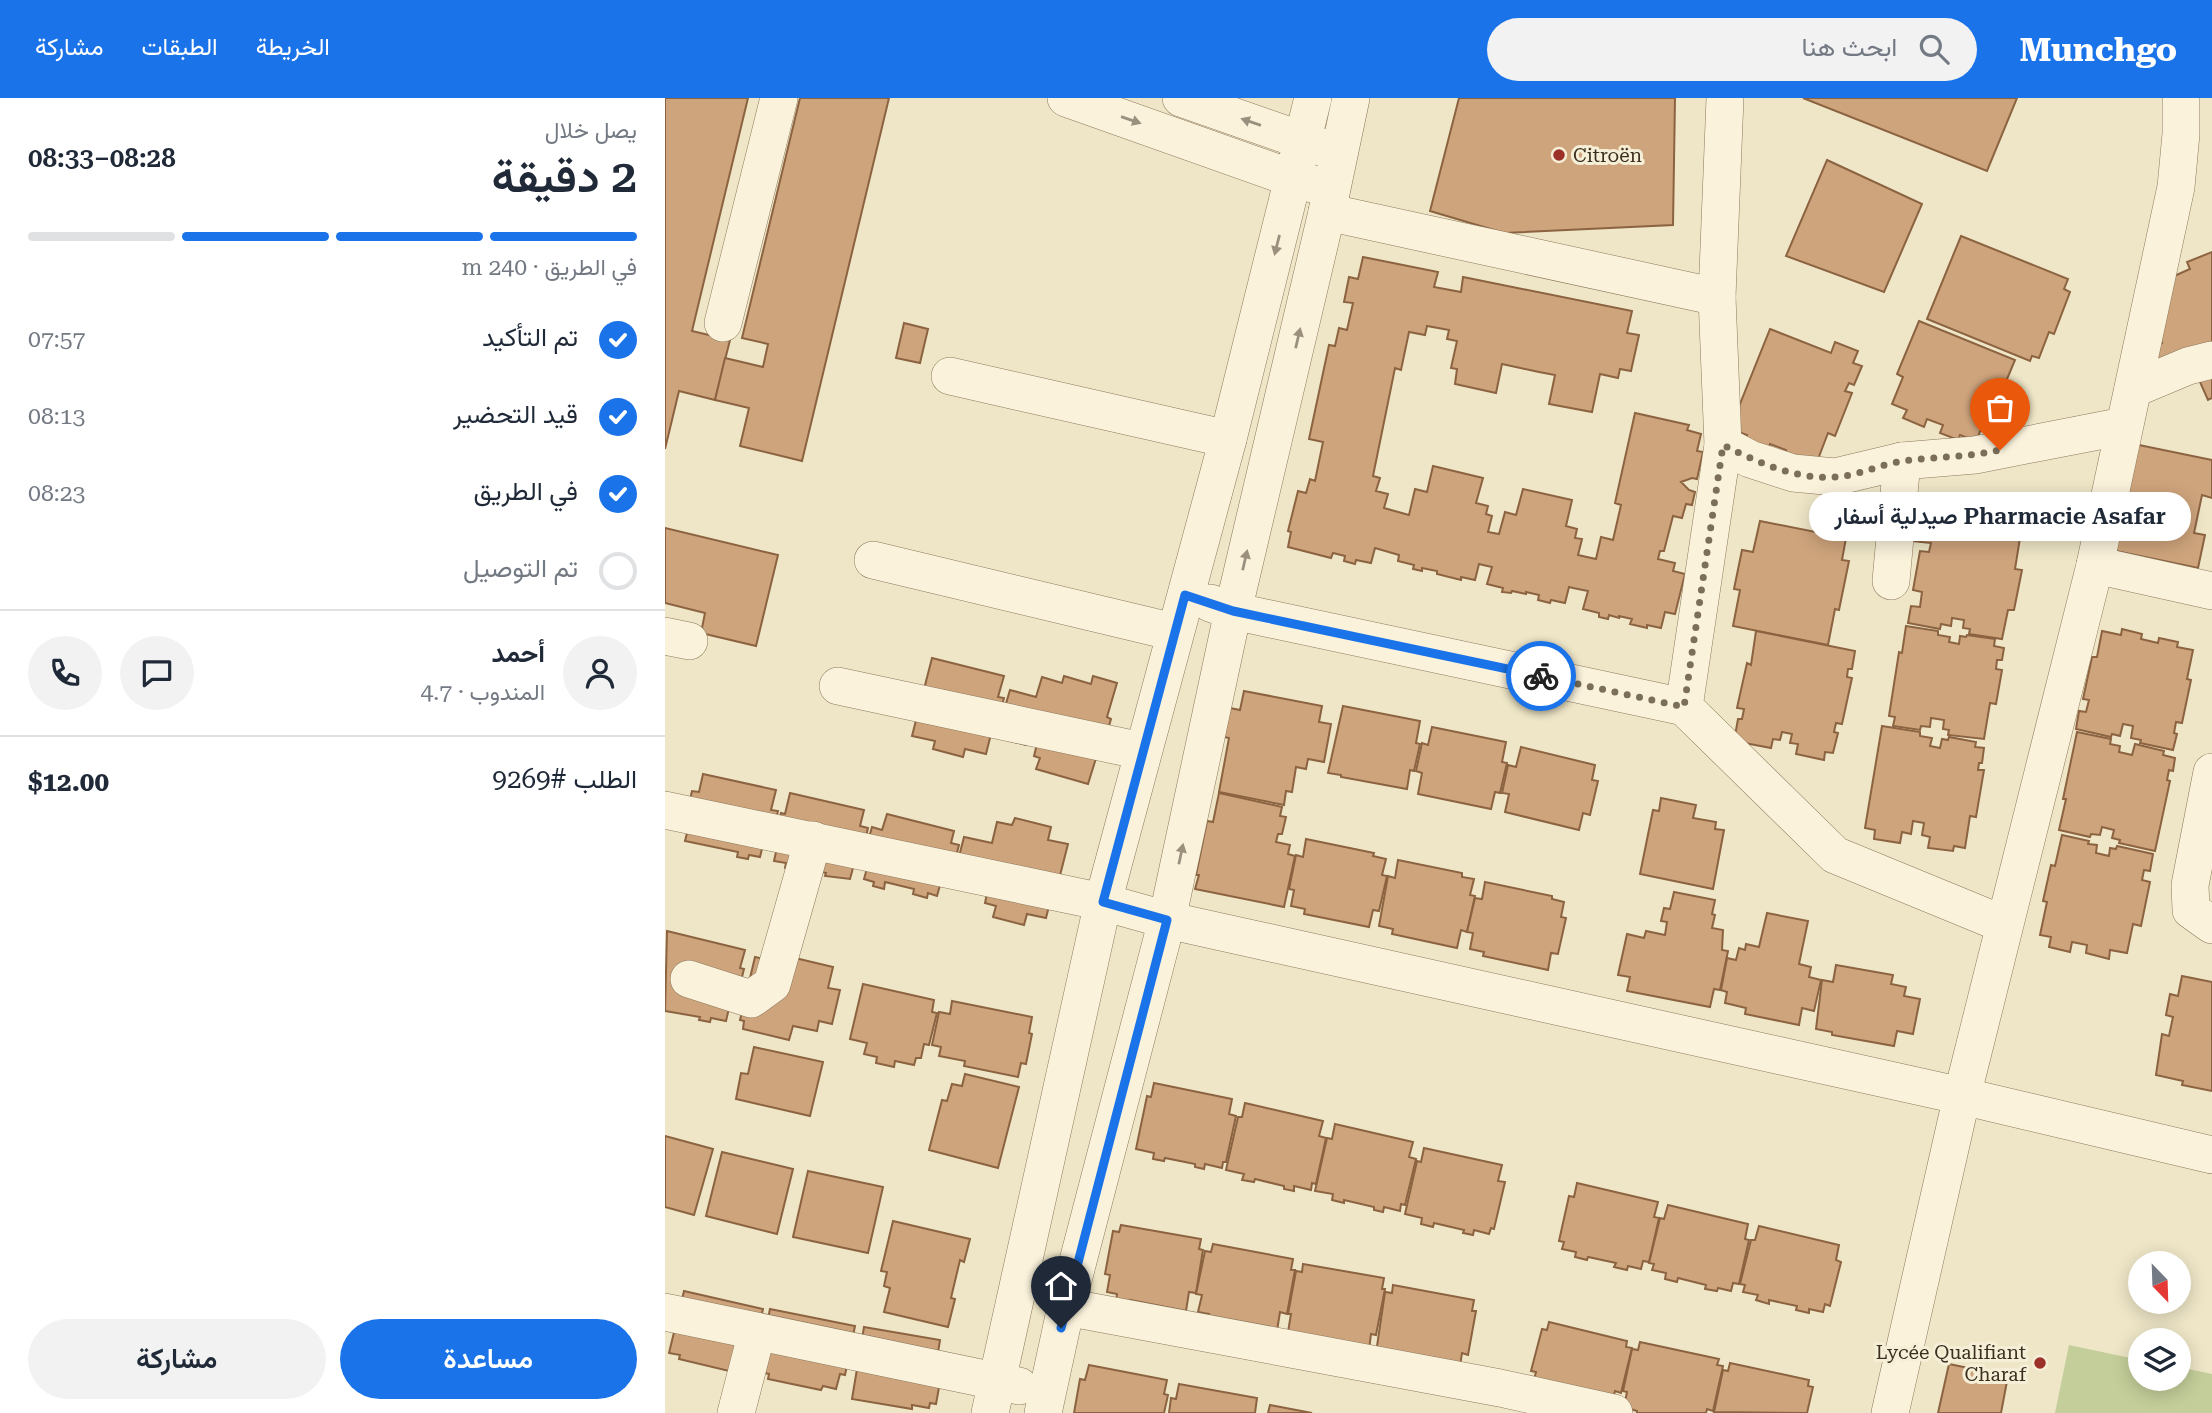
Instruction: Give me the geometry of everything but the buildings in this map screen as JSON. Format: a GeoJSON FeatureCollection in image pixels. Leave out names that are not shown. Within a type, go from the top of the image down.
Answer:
{"type":"FeatureCollection","features":[{"type":"Feature","properties":{"kind":"street"},"geometry":{"type":"LineString","coordinates":[[723,323],[779,98]]}},
{"type":"Feature","properties":{"kind":"street"},"geometry":{"type":"LineString","coordinates":[[1066,98],[1294,179],[1330,201],[1717,297]]}},
{"type":"Feature","properties":{"kind":"street"},"geometry":{"type":"LineString","coordinates":[[1181,98],[1338,153]]}},
{"type":"Feature","properties":{"kind":"street"},"geometry":{"type":"LineString","coordinates":[[993,1398],[1103,902],[1228,439],[1313,98]]}},
{"type":"Feature","properties":{"kind":"street"},"geometry":{"type":"LineString","coordinates":[[665,1312],[757,1332],[993,1398],[1045,1402],[1066,1307],[1167,920],[1233,611],[1330,201],[1351,98]]}},
{"type":"Feature","properties":{"kind":"street"},"geometry":{"type":"LineString","coordinates":[[1684,707],[1723,445],[1717,297],[1725,98]]}},
{"type":"Feature","properties":{"kind":"street"},"geometry":{"type":"LineString","coordinates":[[1890,1413],[2003,924],[2095,565],[2176,187],[2181,98]]}},
{"type":"Feature","properties":{"kind":"street"},"geometry":{"type":"LineString","coordinates":[[2133,389],[2188,366],[2212,360]]}},
{"type":"Feature","properties":{"kind":"street"},"geometry":{"type":"LineString","coordinates":[[950,376],[1228,439]]}},
{"type":"Feature","properties":{"kind":"street"},"geometry":{"type":"LineString","coordinates":[[1723,445],[1750,459],[1793,473],[1835,477],[1902,461],[1975,455],[2125,426]]}},
{"type":"Feature","properties":{"kind":"street"},"geometry":{"type":"LineString","coordinates":[[1891,581],[1902,461]]}},
{"type":"Feature","properties":{"kind":"street"},"geometry":{"type":"LineString","coordinates":[[873,561],[1174,632]]}},
{"type":"Feature","properties":{"kind":"street"},"geometry":{"type":"LineString","coordinates":[[2095,565],[2212,591]]}},
{"type":"Feature","properties":{"kind":"street"},"geometry":{"type":"LineString","coordinates":[[1185,595],[1233,611],[1684,707],[1835,855],[2003,924]]}},
{"type":"Feature","properties":{"kind":"street"},"geometry":{"type":"LineString","coordinates":[[838,685],[1142,751]]}},
{"type":"Feature","properties":{"kind":"street"},"geometry":{"type":"LineString","coordinates":[[2212,772],[2190,885],[2191,910],[2212,925]]}},
{"type":"Feature","properties":{"kind":"street"},"geometry":{"type":"LineString","coordinates":[[665,810],[1103,902],[1167,920],[1962,1096],[2212,1155]]}},
{"type":"Feature","properties":{"kind":"street"},"geometry":{"type":"LineString","coordinates":[[689,979],[751,999],[772,984],[813,840]]}},
{"type":"Feature","properties":{"kind":"street"},"geometry":{"type":"LineString","coordinates":[[1066,1307],[1500,1388],[1613,1413]]}},
{"type":"Feature","properties":{"kind":"street"},"geometry":{"type":"LineString","coordinates":[[736,1413],[757,1332]]}},
{"type":"Feature","properties":{"kind":"green space"},"geometry":{"type":"Polygon","coordinates":[[[2069,1345],[2128,1357],[2128,1391],[2191,1391],[2191,1370],[2212,1374],[2212,1413],[2055,1413],[2069,1345]]]}},
{"type":"Feature","properties":{"kind":"way so far"},"geometry":{"type":"LineString","coordinates":[[1541,676],[1684,707],[1723,445],[1750,459],[1793,473],[1835,477],[1902,461],[1975,455],[2000,450]]}},
{"type":"Feature","properties":{"kind":"place","name":"Citroën"},"geometry":{"type":"Point","coordinates":[1559,155]}},
{"type":"Feature","properties":{"kind":"place","name":"Pharmacie Asafar صيدلية أسفار"},"geometry":{"type":"Point","coordinates":[2000,450]}},
{"type":"Feature","properties":{"kind":"place","name":"Lycée Qualifiant Charaf"},"geometry":{"type":"Point","coordinates":[2040,1363]}},
{"type":"Feature","properties":{"kind":"route"},"geometry":{"type":"LineString","coordinates":[[1061,1328],[1167,920],[1103,902],[1185,595],[1233,611],[1541,676]]}}]}
